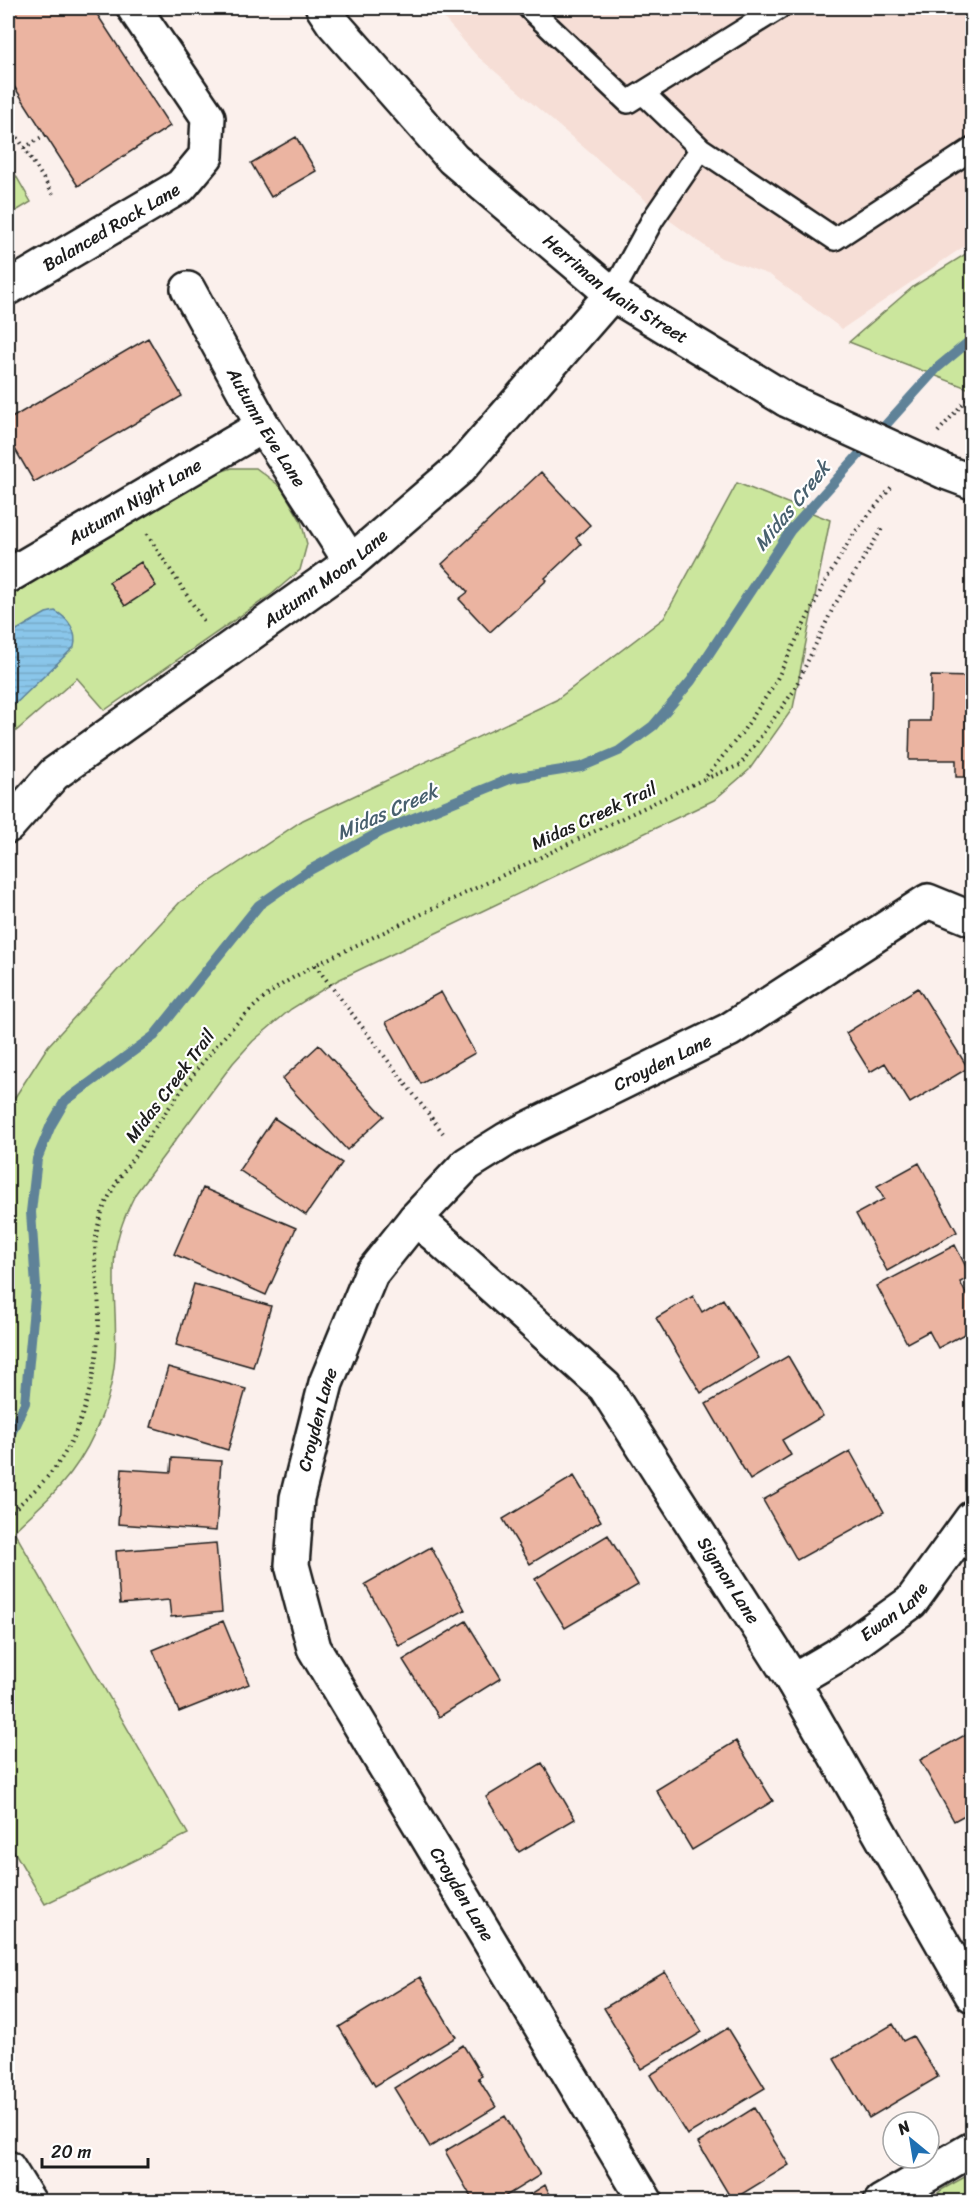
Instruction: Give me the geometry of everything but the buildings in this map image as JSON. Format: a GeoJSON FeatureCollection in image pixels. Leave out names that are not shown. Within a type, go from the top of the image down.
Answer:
{"type":"FeatureCollection","features":[{"type":"Feature","properties":{"kind":"street","name":"Balanced Rock Lane"},"geometry":{"type":"LineString","coordinates":[[8,288],[181,186],[206,156],[208,117],[134,8]]}},
{"type":"Feature","properties":{"kind":"street","name":"Herriman Main Street"},"geometry":{"type":"LineString","coordinates":[[323,8],[333,23],[453,159],[612,294],[787,400],[958,477]]}},
{"type":"Feature","properties":{"kind":"street","name":"Autumn Eve Lane"},"geometry":{"type":"LineString","coordinates":[[188,289],[263,426],[351,562]]}},
{"type":"Feature","properties":{"kind":"street","name":"Autumn Moon Lane"},"geometry":{"type":"LineString","coordinates":[[8,826],[54,774],[351,562],[460,468],[612,294]]}},
{"type":"Feature","properties":{"kind":"street","name":"Autumn Night Lane"},"geometry":{"type":"LineString","coordinates":[[8,576],[263,426]]}},
{"type":"Feature","properties":{"kind":"street","name":"Croyden Lane"},"geometry":{"type":"LineString","coordinates":[[646,2202],[314,1648],[292,1565],[297,1498],[326,1383],[371,1275],[415,1219],[467,1164],[507,1139],[729,1029],[928,901],[972,919]]}},
{"type":"Feature","properties":{"kind":"street","name":"Sigmon Lane"},"geometry":{"type":"LineString","coordinates":[[415,1219],[605,1388],[794,1681],[972,1995]]}},
{"type":"Feature","properties":{"kind":"street","name":"Ewan Lane"},"geometry":{"type":"LineString","coordinates":[[794,1681],[836,1656],[911,1602],[972,1518]]}},
{"type":"Feature","properties":{"kind":"street"},"geometry":{"type":"LineString","coordinates":[[881,2202],[972,2150]]}},
{"type":"Feature","properties":{"kind":"street"},"geometry":{"type":"LineString","coordinates":[[8,2168],[29,2202]]}},
{"type":"Feature","properties":{"kind":"lane"},"geometry":{"type":"LineString","coordinates":[[530,8],[628,102],[779,8]]}},
{"type":"Feature","properties":{"kind":"lane"},"geometry":{"type":"LineString","coordinates":[[643,93],[700,149],[834,239],[972,149]]}},
{"type":"Feature","properties":{"kind":"lane"},"geometry":{"type":"LineString","coordinates":[[612,294],[653,219],[700,149]]}},
{"type":"Feature","properties":{"kind":"path"},"geometry":{"type":"LineString","coordinates":[[8,122],[53,194]]}},
{"type":"Feature","properties":{"kind":"path"},"geometry":{"type":"LineString","coordinates":[[24,148],[45,135]]}},
{"type":"Feature","properties":{"kind":"path"},"geometry":{"type":"LineString","coordinates":[[935,435],[972,393]]}},
{"type":"Feature","properties":{"kind":"path","name":"Midas Creek Trail"},"geometry":{"type":"LineString","coordinates":[[704,779],[741,734],[774,685],[825,582],[855,532],[899,477]]}},
{"type":"Feature","properties":{"kind":"path","name":"Midas Creek Trail"},"geometry":{"type":"LineString","coordinates":[[8,1515],[36,1489],[61,1459],[80,1422],[91,1388],[99,1316],[94,1255],[98,1225],[108,1196],[201,1063],[231,1028],[270,992],[315,965],[704,779],[740,765],[793,692],[834,606],[883,528]]}},
{"type":"Feature","properties":{"kind":"path"},"geometry":{"type":"LineString","coordinates":[[146,533],[210,631]]}},
{"type":"Feature","properties":{"kind":"path"},"geometry":{"type":"LineString","coordinates":[[315,965],[443,1133]]}},
{"type":"Feature","properties":{"kind":"shaded area"},"geometry":{"type":"Polygon","coordinates":[[[435,8],[972,8],[972,241],[842,329],[770,275],[721,258],[665,217],[477,56],[435,8]]]}},
{"type":"Feature","properties":{"kind":"green space"},"geometry":{"type":"Polygon","coordinates":[[[8,162],[31,202],[8,216],[8,162]]]}},
{"type":"Feature","properties":{"kind":"green space"},"geometry":{"type":"Polygon","coordinates":[[[972,250],[972,390],[849,342],[914,286],[972,250]]]}},
{"type":"Feature","properties":{"kind":"green space"},"geometry":{"type":"Polygon","coordinates":[[[232,468],[256,468],[281,487],[301,521],[307,544],[300,570],[272,594],[105,710],[77,678],[8,738],[8,592],[210,475],[232,468]]]}},
{"type":"Feature","properties":{"kind":"green space"},"geometry":{"type":"Polygon","coordinates":[[[737,483],[830,520],[793,708],[749,770],[714,800],[338,980],[291,1009],[253,1041],[233,1063],[132,1200],[116,1245],[114,1367],[102,1415],[88,1446],[70,1474],[49,1498],[14,1531],[188,1834],[45,1904],[8,1841],[8,1108],[48,1046],[180,902],[303,820],[556,700],[664,618],[737,483]]]}},
{"type":"Feature","properties":{"kind":"green space"},"geometry":{"type":"Polygon","coordinates":[[[972,2173],[972,2201],[930,2201],[943,2189],[972,2173]]]}},
{"type":"Feature","properties":{"kind":"water"},"geometry":{"type":"Polygon","coordinates":[[[55,611],[71,626],[75,636],[74,647],[8,711],[8,635],[46,613],[55,611]]]}},
{"type":"Feature","properties":{"kind":"waterway","name":"Midas Creek"},"geometry":{"type":"LineString","coordinates":[[8,1440],[25,1403],[36,1287],[31,1212],[37,1159],[51,1125],[65,1101],[154,1036],[259,905],[308,871],[382,831],[512,778],[581,767],[619,751],[653,726],[691,681],[790,531],[937,368],[972,339]]}}]}
